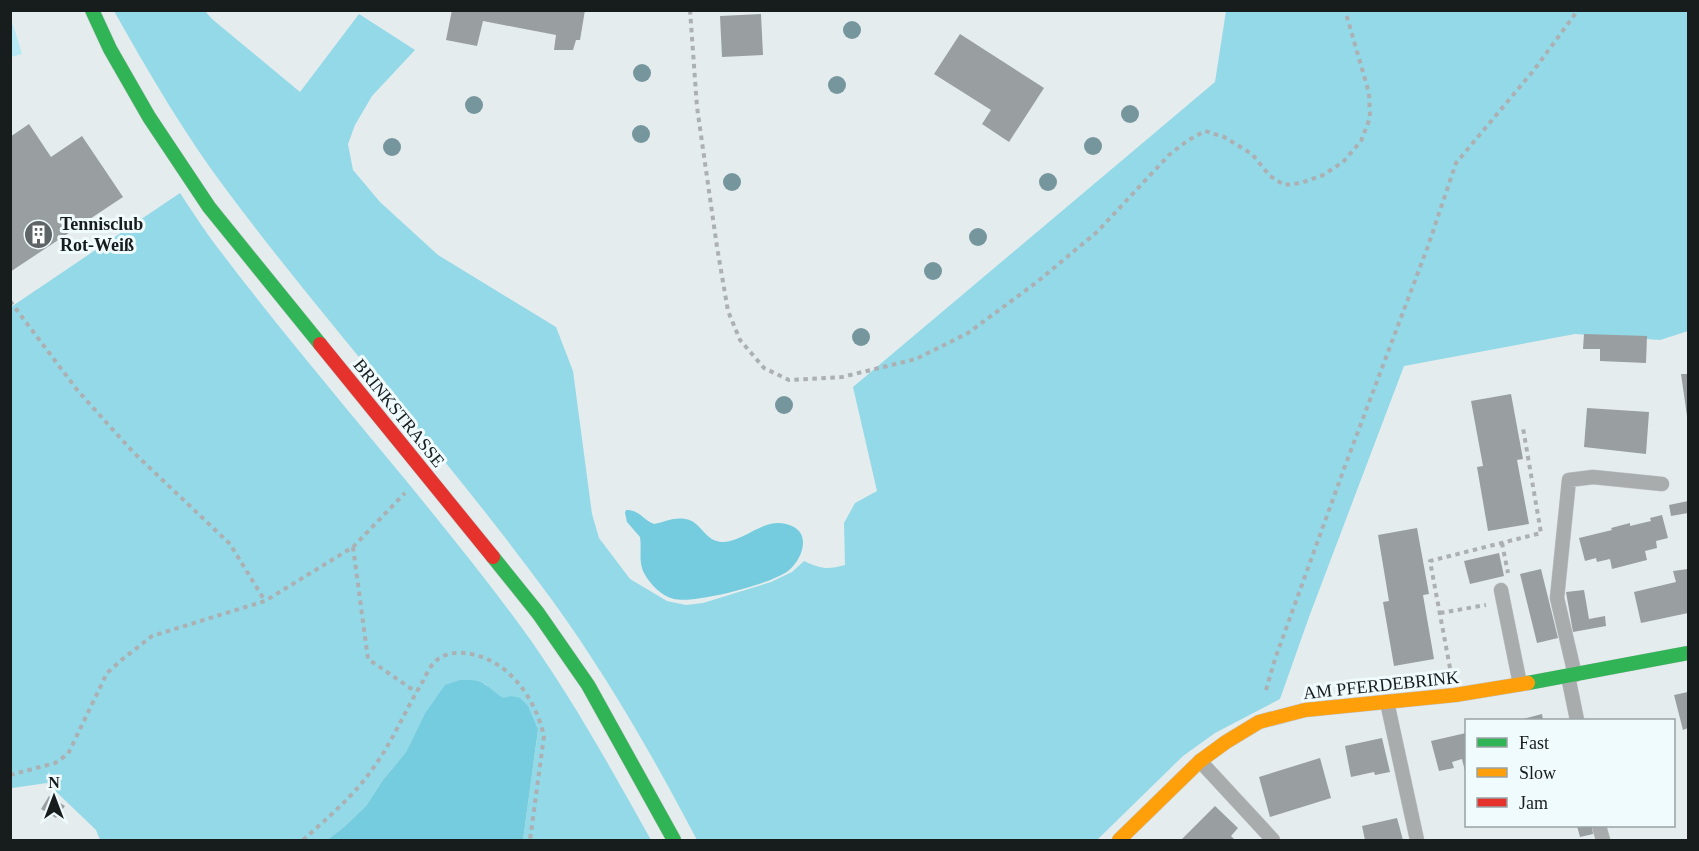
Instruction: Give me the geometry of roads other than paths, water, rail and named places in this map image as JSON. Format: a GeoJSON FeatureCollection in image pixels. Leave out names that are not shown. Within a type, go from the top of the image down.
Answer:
{"type":"FeatureCollection","features":[{"type":"Feature","properties":{"kind":"street","name":"BRINKSTRASSE"},"geometry":{"type":"LineString","coordinates":[[92,10],[110,49],[149,117],[209,207],[523,594],[588,685],[674,840]]}},
{"type":"Feature","properties":{"kind":"street","name":"AM PFERDEBRINK"},"geometry":{"type":"LineString","coordinates":[[1119,840],[1200,761],[1259,722],[1305,710],[1455,695],[1689,653]]}},
{"type":"Feature","properties":{"kind":"lane"},"geometry":{"type":"LineString","coordinates":[[1577,719],[1557,598],[1569,480],[1593,477],[1662,484]]}},
{"type":"Feature","properties":{"kind":"lane"},"geometry":{"type":"LineString","coordinates":[[1503,596],[1520,684]]}},
{"type":"Feature","properties":{"kind":"lane"},"geometry":{"type":"LineString","coordinates":[[1387,702],[1417,840]]}},
{"type":"Feature","properties":{"kind":"lane"},"geometry":{"type":"LineString","coordinates":[[1200,761],[1273,840]]}},
{"type":"Feature","properties":{"kind":"place","name":"Tennisclub Rot-Weiß"},"geometry":{"type":"Point","coordinates":[39,234]}}]}
